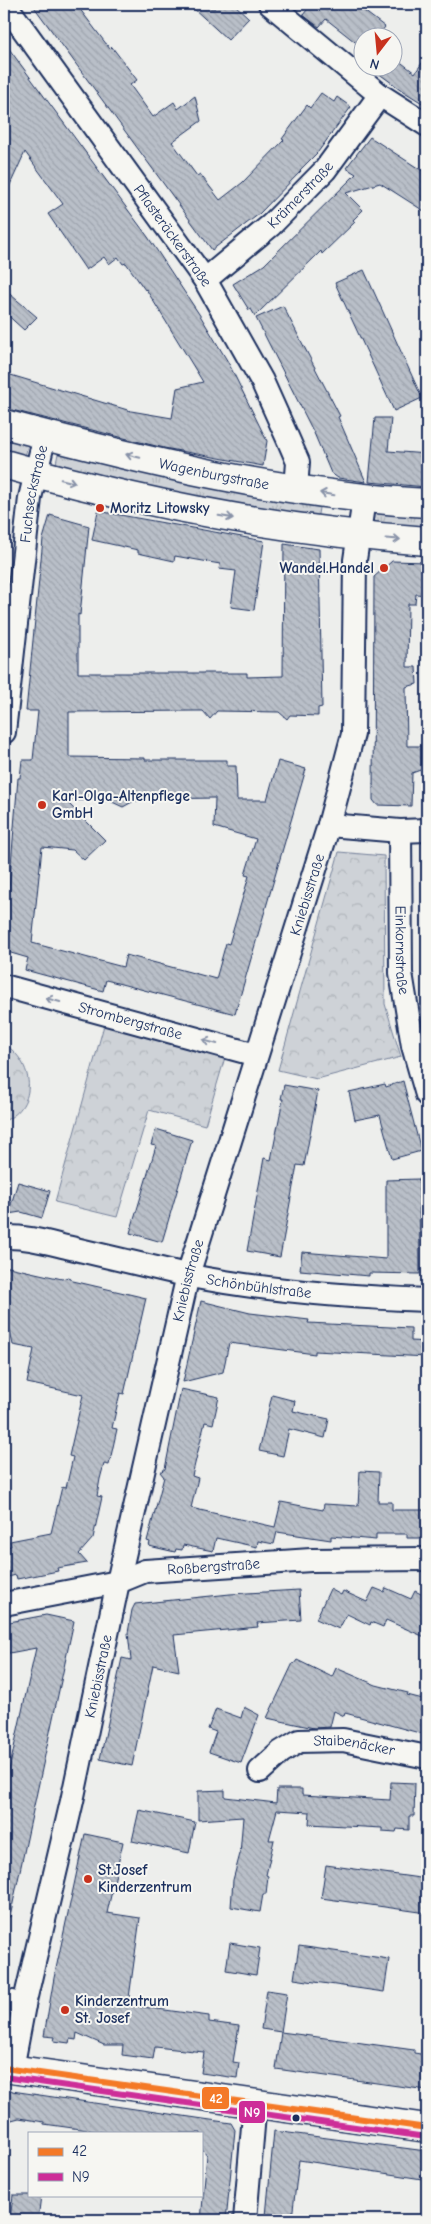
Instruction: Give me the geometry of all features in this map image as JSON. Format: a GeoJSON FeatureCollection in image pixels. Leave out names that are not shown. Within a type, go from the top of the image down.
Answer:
{"type":"FeatureCollection","features":[{"type":"Feature","properties":{"kind":"main road","name":"Wagenburgstraße"},"geometry":{"type":"LineString","coordinates":[[4,424],[195,471],[364,500],[427,503]]}},
{"type":"Feature","properties":{"kind":"main road"},"geometry":{"type":"LineString","coordinates":[[4,464],[35,474],[215,515],[358,536],[427,541]]}},
{"type":"Feature","properties":{"kind":"main road"},"geometry":{"type":"LineString","coordinates":[[8,2068],[427,2128]]}},
{"type":"Feature","properties":{"kind":"street","name":"Pflasteräckerstraße"},"geometry":{"type":"LineString","coordinates":[[5,4],[205,280],[262,381],[298,462],[296,489]]}},
{"type":"Feature","properties":{"kind":"street"},"geometry":{"type":"LineString","coordinates":[[270,4],[380,95],[427,125]]}},
{"type":"Feature","properties":{"kind":"street","name":"Krämerstraße"},"geometry":{"type":"LineString","coordinates":[[205,280],[271,225],[326,170],[380,95]]}},
{"type":"Feature","properties":{"kind":"street","name":"Fuchseckstraße"},"geometry":{"type":"LineString","coordinates":[[4,732],[30,498],[45,435]]}},
{"type":"Feature","properties":{"kind":"street","name":"Kniebisstraße"},"geometry":{"type":"LineString","coordinates":[[8,2068],[14,2002],[72,1801],[118,1582],[188,1275],[329,825],[352,734],[355,560],[364,500]]}},
{"type":"Feature","properties":{"kind":"street"},"geometry":{"type":"LineString","coordinates":[[329,825],[400,831],[427,830]]}},
{"type":"Feature","properties":{"kind":"street","name":"Einkornstraße"},"geometry":{"type":"LineString","coordinates":[[400,831],[401,973],[420,1046],[427,1096]]}},
{"type":"Feature","properties":{"kind":"street","name":"Strombergstraße"},"geometry":{"type":"LineString","coordinates":[[4,986],[256,1055]]}},
{"type":"Feature","properties":{"kind":"street","name":"Schönbühlstraße"},"geometry":{"type":"LineString","coordinates":[[4,1237],[15,1236],[188,1275],[269,1288],[359,1298],[427,1300]]}},
{"type":"Feature","properties":{"kind":"street","name":"Roßbergstraße"},"geometry":{"type":"LineString","coordinates":[[4,1604],[118,1582],[145,1571],[311,1560],[427,1559]]}},
{"type":"Feature","properties":{"kind":"street","name":"Staibenäcker"},"geometry":{"type":"LineString","coordinates":[[260,1771],[281,1752],[299,1741],[343,1740],[427,1757]]}},
{"type":"Feature","properties":{"kind":"street"},"geometry":{"type":"LineString","coordinates":[[245,2220],[255,2103]]}},
{"type":"Feature","properties":{"kind":"green space"},"geometry":{"type":"Polygon","coordinates":[[[4,434],[29,441],[24,460],[4,454],[4,434]]]}},
{"type":"Feature","properties":{"kind":"green space"},"geometry":{"type":"Polygon","coordinates":[[[59,449],[320,502],[317,520],[189,498],[55,468],[59,449]]]}},
{"type":"Feature","properties":{"kind":"green space"},"geometry":{"type":"Polygon","coordinates":[[[372,508],[427,511],[427,529],[371,525],[372,508]]]}},
{"type":"Feature","properties":{"kind":"green space"},"geometry":{"type":"Polygon","coordinates":[[[339,852],[384,856],[385,1004],[401,1057],[317,1079],[278,1070],[339,852]]]}},
{"type":"Feature","properties":{"kind":"green space"},"geometry":{"type":"Polygon","coordinates":[[[106,1018],[226,1054],[205,1125],[149,1110],[117,1217],[55,1202],[106,1018]]]}},
{"type":"Feature","properties":{"kind":"green space"},"geometry":{"type":"Polygon","coordinates":[[[4,1044],[22,1062],[28,1084],[27,1095],[23,1105],[15,1114],[4,1121],[4,1044]]]}},
{"type":"Feature","properties":{"kind":"building"},"geometry":{"type":"Polygon","coordinates":[[[32,4],[76,4],[110,49],[112,47],[137,80],[130,85],[153,117],[174,102],[178,109],[195,96],[201,121],[172,142],[197,176],[200,174],[220,200],[242,183],[284,140],[282,139],[307,105],[310,108],[321,93],[334,102],[337,97],[351,107],[318,152],[301,171],[259,214],[212,250],[32,4]]]}},
{"type":"Feature","properties":{"kind":"building"},"geometry":{"type":"Polygon","coordinates":[[[211,4],[234,4],[249,18],[228,40],[192,7],[215,8],[211,4]]]}},
{"type":"Feature","properties":{"kind":"building"},"geometry":{"type":"Polygon","coordinates":[[[307,4],[355,4],[385,27],[354,28],[354,41],[326,19],[319,27],[303,15],[310,6],[307,4]]]}},
{"type":"Feature","properties":{"kind":"building"},"geometry":{"type":"Polygon","coordinates":[[[4,42],[148,237],[201,317],[228,362],[267,441],[263,466],[164,448],[4,408],[4,373],[131,411],[172,418],[177,388],[203,382],[146,289],[126,263],[123,264],[118,257],[109,264],[104,257],[86,270],[48,214],[63,204],[25,152],[4,198],[4,123],[11,109],[4,100],[4,42]]]}},
{"type":"Feature","properties":{"kind":"building"},"geometry":{"type":"Polygon","coordinates":[[[427,56],[427,106],[385,78],[404,78],[404,65],[415,73],[427,56]]]}},
{"type":"Feature","properties":{"kind":"building"},"geometry":{"type":"Polygon","coordinates":[[[370,137],[427,174],[427,213],[380,183],[346,193],[363,210],[353,220],[355,222],[322,254],[321,251],[255,316],[251,309],[249,310],[233,284],[264,265],[356,174],[346,168],[370,137]]]}},
{"type":"Feature","properties":{"kind":"building"},"geometry":{"type":"Polygon","coordinates":[[[364,270],[422,398],[394,411],[335,283],[364,270]]]}},
{"type":"Feature","properties":{"kind":"building"},"geometry":{"type":"Polygon","coordinates":[[[4,289],[37,317],[24,330],[4,312],[4,289]]]}},
{"type":"Feature","properties":{"kind":"building"},"geometry":{"type":"Polygon","coordinates":[[[283,306],[340,416],[338,417],[366,482],[338,478],[331,473],[314,433],[256,318],[283,306]]]}},
{"type":"Feature","properties":{"kind":"building"},"geometry":{"type":"Polygon","coordinates":[[[375,418],[391,418],[388,451],[427,454],[427,487],[369,482],[375,418]]]}},
{"type":"Feature","properties":{"kind":"building"},"geometry":{"type":"Polygon","coordinates":[[[98,511],[264,541],[254,610],[231,607],[236,571],[219,569],[220,564],[175,556],[174,561],[138,553],[138,550],[92,540],[98,511]]]}},
{"type":"Feature","properties":{"kind":"building"},"geometry":{"type":"Polygon","coordinates":[[[50,515],[89,526],[80,615],[78,614],[78,673],[247,673],[247,677],[283,676],[284,544],[319,549],[322,707],[318,708],[318,716],[290,715],[287,719],[279,712],[217,711],[210,719],[203,711],[69,712],[69,757],[145,758],[145,760],[227,760],[227,766],[236,766],[237,800],[267,800],[278,761],[306,769],[235,1014],[106,980],[103,991],[25,970],[28,958],[4,951],[18,778],[20,778],[22,760],[33,760],[38,711],[26,711],[43,539],[50,515]],[[215,798],[153,799],[134,801],[123,807],[110,801],[65,800],[105,840],[84,860],[73,850],[42,847],[32,943],[123,967],[126,955],[216,979],[226,943],[229,944],[249,876],[245,875],[256,839],[214,827],[215,798]]]}},
{"type":"Feature","properties":{"kind":"building"},"geometry":{"type":"Polygon","coordinates":[[[392,561],[427,562],[427,595],[416,594],[415,604],[408,604],[407,667],[416,667],[417,684],[406,687],[407,746],[427,746],[426,768],[412,773],[411,806],[377,805],[373,800],[374,577],[392,561]]]}},
{"type":"Feature","properties":{"kind":"building"},"geometry":{"type":"Polygon","coordinates":[[[403,1081],[421,1151],[392,1159],[380,1115],[355,1120],[349,1092],[385,1084],[386,1087],[403,1081]]]}},
{"type":"Feature","properties":{"kind":"building"},"geometry":{"type":"Polygon","coordinates":[[[284,1085],[318,1091],[304,1166],[297,1165],[280,1257],[247,1251],[264,1158],[271,1160],[284,1085]]]}},
{"type":"Feature","properties":{"kind":"building"},"geometry":{"type":"Polygon","coordinates":[[[156,1129],[192,1140],[162,1242],[130,1233],[156,1146],[151,1145],[156,1129]]]}},
{"type":"Feature","properties":{"kind":"building"},"geometry":{"type":"Polygon","coordinates":[[[419,1179],[420,1274],[369,1273],[369,1276],[300,1270],[302,1252],[386,1259],[386,1180],[419,1179]]]}},
{"type":"Feature","properties":{"kind":"building"},"geometry":{"type":"Polygon","coordinates":[[[18,1182],[50,1191],[42,1218],[21,1212],[8,1214],[18,1182]]]}},
{"type":"Feature","properties":{"kind":"building"},"geometry":{"type":"Polygon","coordinates":[[[4,1266],[62,1279],[68,1277],[73,1281],[146,1298],[124,1394],[120,1393],[112,1428],[117,1429],[109,1465],[104,1464],[100,1479],[97,1496],[102,1497],[93,1538],[79,1554],[87,1563],[57,1568],[58,1571],[17,1579],[16,1575],[4,1578],[4,1547],[11,1546],[10,1541],[51,1533],[62,1487],[66,1488],[73,1457],[69,1456],[83,1395],[27,1383],[34,1349],[13,1345],[4,1304],[4,1266]]]}},
{"type":"Feature","properties":{"kind":"building"},"geometry":{"type":"Polygon","coordinates":[[[201,1301],[250,1313],[309,1320],[308,1323],[411,1328],[411,1341],[427,1342],[427,1357],[315,1351],[315,1354],[229,1343],[223,1372],[183,1382],[201,1301]]]}},
{"type":"Feature","properties":{"kind":"building"},"geometry":{"type":"Polygon","coordinates":[[[181,1389],[219,1397],[213,1424],[205,1422],[192,1476],[198,1478],[191,1508],[275,1527],[281,1502],[323,1510],[324,1504],[358,1506],[360,1471],[379,1472],[378,1502],[392,1502],[392,1510],[427,1510],[427,1538],[407,1538],[407,1534],[376,1534],[376,1540],[331,1536],[331,1540],[277,1532],[274,1544],[258,1541],[257,1547],[216,1538],[213,1551],[183,1545],[182,1550],[176,1549],[175,1552],[149,1546],[150,1542],[147,1541],[164,1477],[160,1472],[165,1469],[181,1389]]]}},
{"type":"Feature","properties":{"kind":"building"},"geometry":{"type":"Polygon","coordinates":[[[272,1395],[295,1401],[293,1411],[329,1419],[325,1438],[289,1429],[283,1456],[259,1451],[272,1395]]]}},
{"type":"Feature","properties":{"kind":"building"},"geometry":{"type":"Polygon","coordinates":[[[374,1588],[384,1592],[386,1588],[411,1599],[415,1591],[427,1597],[427,1638],[386,1620],[383,1627],[371,1622],[370,1625],[347,1614],[339,1629],[316,1619],[330,1589],[341,1595],[343,1591],[367,1602],[374,1588]]]}},
{"type":"Feature","properties":{"kind":"building"},"geometry":{"type":"Polygon","coordinates":[[[299,1590],[301,1620],[257,1623],[258,1627],[174,1635],[179,1671],[153,1665],[132,1766],[100,1759],[122,1658],[131,1660],[128,1633],[132,1610],[135,1604],[230,1594],[299,1590]]]}},
{"type":"Feature","properties":{"kind":"building"},"geometry":{"type":"Polygon","coordinates":[[[46,1615],[74,1621],[10,1917],[4,1916],[4,1793],[36,1648],[4,1654],[4,1623],[46,1615]]]}},
{"type":"Feature","properties":{"kind":"building"},"geometry":{"type":"Polygon","coordinates":[[[297,1660],[332,1677],[336,1668],[376,1685],[427,1700],[427,1735],[345,1713],[344,1716],[334,1711],[330,1727],[314,1728],[267,1718],[293,1663],[297,1660]]]}},
{"type":"Feature","properties":{"kind":"building"},"geometry":{"type":"Polygon","coordinates":[[[244,1707],[259,1715],[241,1763],[209,1752],[216,1732],[208,1729],[216,1709],[241,1718],[244,1707]]]}},
{"type":"Feature","properties":{"kind":"building"},"geometry":{"type":"Polygon","coordinates":[[[391,1782],[415,1783],[414,1816],[409,1816],[409,1830],[397,1829],[396,1832],[382,1831],[382,1828],[309,1824],[310,1812],[277,1810],[269,1840],[274,1840],[266,1875],[268,1876],[266,1894],[263,1894],[260,1912],[231,1907],[233,1880],[240,1854],[243,1817],[198,1820],[198,1791],[225,1790],[225,1797],[276,1803],[277,1789],[302,1789],[302,1795],[390,1800],[391,1782]]]}},
{"type":"Feature","properties":{"kind":"building"},"geometry":{"type":"Polygon","coordinates":[[[139,1810],[195,1822],[189,1853],[132,1841],[139,1810]]]}},
{"type":"Feature","properties":{"kind":"building"},"geometry":{"type":"Polygon","coordinates":[[[85,1834],[123,1842],[107,1913],[140,1918],[128,2005],[209,2016],[209,2022],[239,2026],[233,2062],[239,2063],[237,2078],[201,2073],[204,2052],[155,2047],[153,2059],[122,2055],[123,2045],[104,2045],[77,2033],[76,2040],[70,2039],[69,2043],[54,2041],[55,2037],[44,2036],[54,1978],[85,1834]]]}},
{"type":"Feature","properties":{"kind":"building"},"geometry":{"type":"Polygon","coordinates":[[[326,1865],[427,1879],[427,1913],[321,1898],[326,1865]]]}},
{"type":"Feature","properties":{"kind":"building"},"geometry":{"type":"Polygon","coordinates":[[[230,1943],[260,1948],[256,1975],[226,1970],[230,1943]]]}},
{"type":"Feature","properties":{"kind":"building"},"geometry":{"type":"Polygon","coordinates":[[[299,1946],[389,1959],[384,1992],[294,1979],[299,1946]]]}},
{"type":"Feature","properties":{"kind":"building"},"geometry":{"type":"Polygon","coordinates":[[[267,1990],[287,1993],[281,2032],[261,2029],[267,1990]]]}},
{"type":"Feature","properties":{"kind":"building"},"geometry":{"type":"Polygon","coordinates":[[[281,2032],[414,2050],[414,2053],[427,2055],[427,2090],[276,2069],[281,2032]]]}},
{"type":"Feature","properties":{"kind":"building"},"geometry":{"type":"Polygon","coordinates":[[[12,2091],[231,2123],[235,2130],[226,2220],[201,2220],[207,2155],[202,2148],[202,2132],[102,2132],[44,2124],[44,2122],[19,2118],[4,2122],[4,2095],[12,2091]]]}},
{"type":"Feature","properties":{"kind":"building"},"geometry":{"type":"Polygon","coordinates":[[[274,2131],[426,2151],[422,2179],[299,2160],[292,2218],[266,2216],[274,2131]]]}},
{"type":"Feature","properties":{"kind":"building"},"geometry":{"type":"Polygon","coordinates":[[[13,2195],[41,2196],[38,2220],[10,2220],[13,2195]]]}},
{"type":"Feature","properties":{"kind":"transit line","name":"42"},"geometry":{"type":"LineString","coordinates":[[4,2068],[427,2128]]}},
{"type":"Feature","properties":{"kind":"transit line","name":"N9"},"geometry":{"type":"LineString","coordinates":[[4,2077],[426,2137]]}},
{"type":"Feature","properties":{"kind":"place","name":"Moritz Litowsky"},"geometry":{"type":"Point","coordinates":[100,508]}},
{"type":"Feature","properties":{"kind":"place","name":"Wandel.Handel"},"geometry":{"type":"Point","coordinates":[384,568]}},
{"type":"Feature","properties":{"kind":"place","name":"Karl-Olga-Altenpflege GmbH"},"geometry":{"type":"Point","coordinates":[42,805]}},
{"type":"Feature","properties":{"kind":"place","name":"St.Josef Kinderzentrum"},"geometry":{"type":"Point","coordinates":[88,1879]}},
{"type":"Feature","properties":{"kind":"place","name":"Kinderzentrum St. Josef"},"geometry":{"type":"Point","coordinates":[65,2010]}}]}
